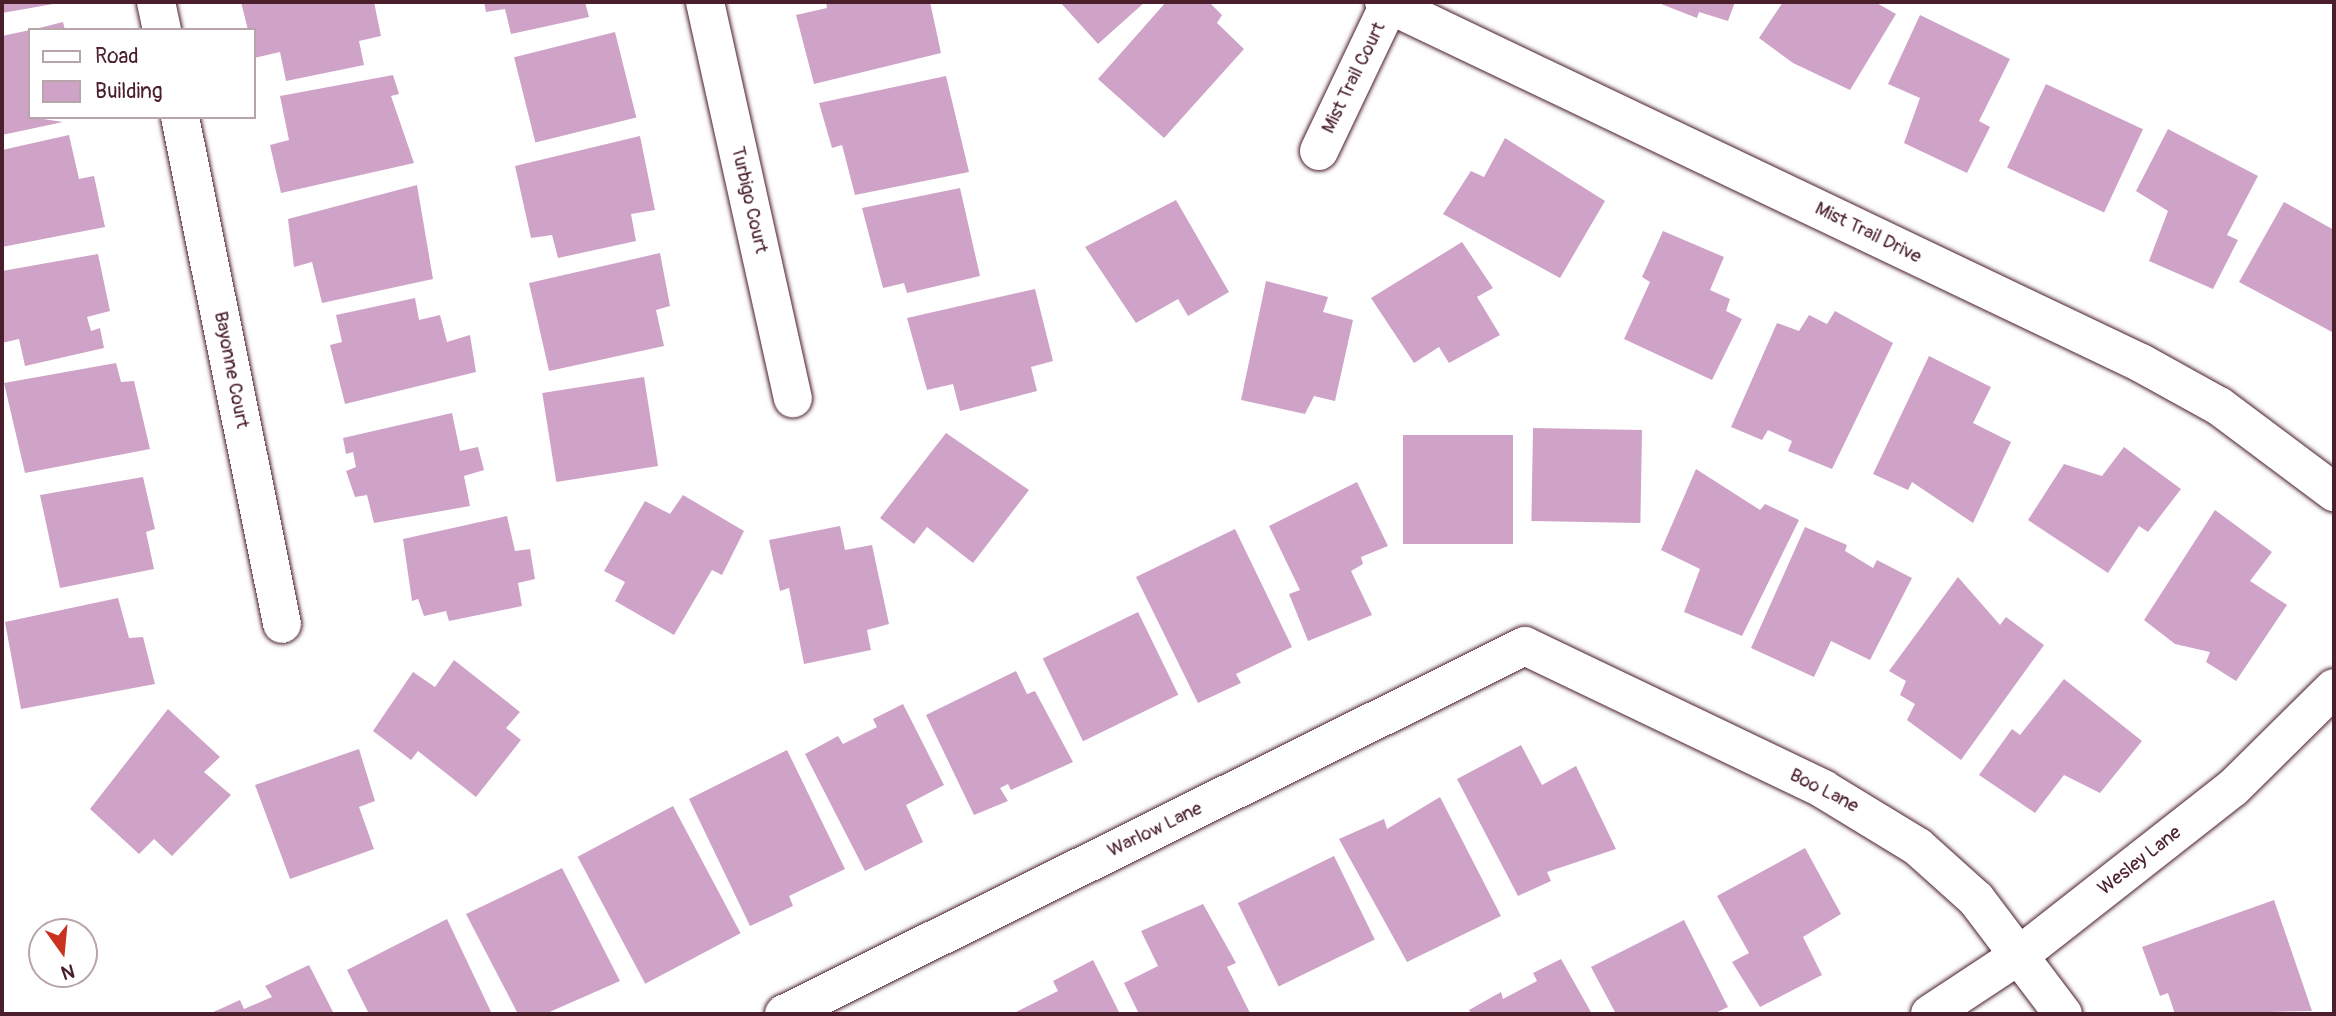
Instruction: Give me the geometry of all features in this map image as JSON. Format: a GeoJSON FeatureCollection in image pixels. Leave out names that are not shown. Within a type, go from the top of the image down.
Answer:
{"type":"FeatureCollection","features":[{"type":"Feature","properties":{"kind":"street"},"geometry":{"type":"LineString","coordinates":[[156,2],[162,28]]}},
{"type":"Feature","properties":{"kind":"street","name":"Turbigo Court"},"geometry":{"type":"LineString","coordinates":[[705,2],[793,398]]}},
{"type":"Feature","properties":{"kind":"street","name":"Mist Trail Court"},"geometry":{"type":"LineString","coordinates":[[1319,151],[1387,3]]}},
{"type":"Feature","properties":{"kind":"street","name":"Mist Trail Drive"},"geometry":{"type":"LineString","coordinates":[[1387,3],[2141,363],[2219,406],[2334,492]]}},
{"type":"Feature","properties":{"kind":"street","name":"Bayonne Court"},"geometry":{"type":"LineString","coordinates":[[180,119],[282,624]]}},
{"type":"Feature","properties":{"kind":"street","name":"Boo Lane"},"geometry":{"type":"LineString","coordinates":[[1525,646],[1861,809],[1918,848],[1976,899],[2021,954],[2063,1014]]}},
{"type":"Feature","properties":{"kind":"street","name":"Warlow Lane"},"geometry":{"type":"LineString","coordinates":[[784,1014],[1525,646]]}},
{"type":"Feature","properties":{"kind":"street","name":"Wesley Lane"},"geometry":{"type":"LineString","coordinates":[[1930,1014],[2021,954],[2233,788],[2334,688]]}},
{"type":"Feature","properties":{"kind":"building"},"geometry":{"type":"Polygon","coordinates":[[[2,2],[59,2],[59,3],[2,13],[2,2]]]}},
{"type":"Feature","properties":{"kind":"building"},"geometry":{"type":"Polygon","coordinates":[[[241,2],[374,2],[381,36],[359,41],[364,65],[286,81],[280,52],[256,58],[256,28],[248,28],[241,2]]]}},
{"type":"Feature","properties":{"kind":"building"},"geometry":{"type":"Polygon","coordinates":[[[484,2],[585,2],[589,17],[511,34],[505,9],[486,12],[484,2]]]}},
{"type":"Feature","properties":{"kind":"building"},"geometry":{"type":"Polygon","coordinates":[[[826,2],[930,2],[941,53],[814,84],[796,15],[827,8],[826,2]]]}},
{"type":"Feature","properties":{"kind":"building"},"geometry":{"type":"Polygon","coordinates":[[[1060,2],[1145,2],[1098,44],[1060,2]]]}},
{"type":"Feature","properties":{"kind":"building"},"geometry":{"type":"Polygon","coordinates":[[[1166,2],[1209,2],[1222,15],[1217,23],[1244,49],[1164,138],[1098,79],[1166,2]]]}},
{"type":"Feature","properties":{"kind":"building"},"geometry":{"type":"Polygon","coordinates":[[[1656,2],[1735,2],[1728,21],[1699,12],[1697,18],[1656,2]]]}},
{"type":"Feature","properties":{"kind":"building"},"geometry":{"type":"Polygon","coordinates":[[[1783,2],[1875,2],[1896,14],[1850,90],[1793,63],[1759,38],[1783,2]]]}},
{"type":"Feature","properties":{"kind":"building"},"geometry":{"type":"Polygon","coordinates":[[[1920,15],[2010,59],[1979,121],[1990,127],[1967,173],[1904,143],[1920,98],[1888,84],[1920,15]]]}},
{"type":"Feature","properties":{"kind":"building"},"geometry":{"type":"Polygon","coordinates":[[[63,22],[64,28],[39,28],[63,22]]]}},
{"type":"Feature","properties":{"kind":"building"},"geometry":{"type":"Polygon","coordinates":[[[28,30],[28,119],[63,122],[2,135],[2,36],[28,30]]]}},
{"type":"Feature","properties":{"kind":"building"},"geometry":{"type":"Polygon","coordinates":[[[615,32],[636,117],[535,143],[514,57],[615,32]]]}},
{"type":"Feature","properties":{"kind":"building"},"geometry":{"type":"Polygon","coordinates":[[[393,75],[399,94],[391,96],[414,163],[281,193],[270,145],[289,140],[280,96],[393,75]]]}},
{"type":"Feature","properties":{"kind":"building"},"geometry":{"type":"Polygon","coordinates":[[[946,76],[969,172],[855,195],[842,145],[832,148],[819,103],[946,76]]]}},
{"type":"Feature","properties":{"kind":"building"},"geometry":{"type":"Polygon","coordinates":[[[2046,84],[2143,129],[2104,213],[2007,167],[2046,84]]]}},
{"type":"Feature","properties":{"kind":"building"},"geometry":{"type":"Polygon","coordinates":[[[2168,129],[2258,176],[2227,235],[2238,240],[2213,289],[2149,261],[2168,211],[2136,191],[2168,129]]]}},
{"type":"Feature","properties":{"kind":"building"},"geometry":{"type":"Polygon","coordinates":[[[69,135],[79,179],[94,176],[105,227],[2,247],[2,150],[69,135]]]}},
{"type":"Feature","properties":{"kind":"building"},"geometry":{"type":"Polygon","coordinates":[[[640,136],[655,210],[631,214],[636,241],[558,258],[552,235],[531,238],[515,166],[640,136]]]}},
{"type":"Feature","properties":{"kind":"building"},"geometry":{"type":"Polygon","coordinates":[[[1505,138],[1605,201],[1560,278],[1443,214],[1471,171],[1484,177],[1505,138]]]}},
{"type":"Feature","properties":{"kind":"building"},"geometry":{"type":"Polygon","coordinates":[[[417,185],[433,279],[322,303],[312,262],[294,267],[288,219],[417,185]]]}},
{"type":"Feature","properties":{"kind":"building"},"geometry":{"type":"Polygon","coordinates":[[[960,188],[980,276],[907,293],[904,283],[883,288],[862,208],[960,188]]]}},
{"type":"Feature","properties":{"kind":"building"},"geometry":{"type":"Polygon","coordinates":[[[1176,200],[1229,292],[1188,316],[1178,299],[1136,323],[1085,247],[1176,200]]]}},
{"type":"Feature","properties":{"kind":"building"},"geometry":{"type":"Polygon","coordinates":[[[2284,202],[2334,230],[2334,333],[2239,282],[2284,202]]]}},
{"type":"Feature","properties":{"kind":"building"},"geometry":{"type":"Polygon","coordinates":[[[1663,231],[1724,257],[1710,290],[1730,299],[1726,311],[1742,319],[1712,380],[1624,339],[1650,282],[1642,277],[1663,231]]]}},
{"type":"Feature","properties":{"kind":"building"},"geometry":{"type":"Polygon","coordinates":[[[1462,242],[1493,288],[1477,297],[1500,335],[1449,363],[1439,347],[1414,363],[1371,298],[1462,242]]]}},
{"type":"Feature","properties":{"kind":"building"},"geometry":{"type":"Polygon","coordinates":[[[660,253],[670,306],[656,310],[664,346],[549,371],[529,283],[660,253]]]}},
{"type":"Feature","properties":{"kind":"building"},"geometry":{"type":"Polygon","coordinates":[[[98,254],[110,311],[87,317],[91,331],[100,328],[104,348],[25,366],[19,339],[2,343],[2,271],[98,254]]]}},
{"type":"Feature","properties":{"kind":"building"},"geometry":{"type":"Polygon","coordinates":[[[1266,281],[1328,297],[1323,312],[1353,320],[1335,401],[1314,396],[1305,414],[1241,400],[1266,281]]]}},
{"type":"Feature","properties":{"kind":"building"},"geometry":{"type":"Polygon","coordinates":[[[1035,289],[1053,361],[1031,367],[1037,391],[960,411],[953,384],[927,390],[907,318],[1035,289]]]}},
{"type":"Feature","properties":{"kind":"building"},"geometry":{"type":"Polygon","coordinates":[[[415,298],[419,320],[440,315],[447,342],[470,335],[476,372],[345,404],[330,345],[342,342],[336,315],[415,298]]]}},
{"type":"Feature","properties":{"kind":"building"},"geometry":{"type":"Polygon","coordinates":[[[1835,311],[1893,343],[1832,469],[1788,451],[1792,441],[1768,430],[1762,440],[1731,427],[1777,323],[1799,331],[1809,315],[1827,324],[1835,311]]]}},
{"type":"Feature","properties":{"kind":"building"},"geometry":{"type":"Polygon","coordinates":[[[1929,356],[1991,387],[1973,423],[2011,442],[1973,523],[1912,482],[1908,490],[1873,474],[1929,356]]]}},
{"type":"Feature","properties":{"kind":"building"},"geometry":{"type":"Polygon","coordinates":[[[116,363],[121,382],[134,381],[150,449],[25,473],[4,383],[116,363]]]}},
{"type":"Feature","properties":{"kind":"building"},"geometry":{"type":"Polygon","coordinates":[[[644,377],[658,466],[556,482],[542,393],[644,377]]]}},
{"type":"Feature","properties":{"kind":"building"},"geometry":{"type":"Polygon","coordinates":[[[452,413],[460,451],[478,447],[484,470],[464,476],[470,506],[374,523],[367,495],[355,497],[346,471],[356,467],[353,452],[346,454],[343,438],[452,413]]]}},
{"type":"Feature","properties":{"kind":"building"},"geometry":{"type":"Polygon","coordinates":[[[1533,428],[1642,430],[1640,523],[1531,521],[1533,428]]]}},
{"type":"Feature","properties":{"kind":"building"},"geometry":{"type":"Polygon","coordinates":[[[946,433],[1029,490],[973,563],[927,527],[914,544],[880,518],[946,433]]]}},
{"type":"Feature","properties":{"kind":"building"},"geometry":{"type":"Polygon","coordinates":[[[1403,435],[1513,435],[1513,544],[1403,544],[1403,435]]]}},
{"type":"Feature","properties":{"kind":"building"},"geometry":{"type":"Polygon","coordinates":[[[2124,447],[2181,489],[2148,532],[2139,526],[2108,573],[2028,520],[2064,464],[2102,476],[2124,447]]]}},
{"type":"Feature","properties":{"kind":"building"},"geometry":{"type":"Polygon","coordinates":[[[1696,469],[1760,510],[1765,504],[1799,520],[1742,636],[1684,612],[1700,569],[1661,550],[1696,469]]]}},
{"type":"Feature","properties":{"kind":"building"},"geometry":{"type":"Polygon","coordinates":[[[143,477],[155,529],[146,532],[154,569],[60,588],[40,495],[143,477]]]}},
{"type":"Feature","properties":{"kind":"building"},"geometry":{"type":"Polygon","coordinates":[[[1357,482],[1388,546],[1361,557],[1363,564],[1351,571],[1372,615],[1308,641],[1289,594],[1300,590],[1269,526],[1357,482]]]}},
{"type":"Feature","properties":{"kind":"building"},"geometry":{"type":"Polygon","coordinates":[[[683,495],[744,531],[722,575],[712,570],[674,635],[615,601],[625,582],[604,571],[645,501],[670,514],[683,495]]]}},
{"type":"Feature","properties":{"kind":"building"},"geometry":{"type":"Polygon","coordinates":[[[2215,510],[2272,552],[2250,581],[2287,605],[2236,681],[2206,662],[2210,652],[2175,644],[2144,620],[2215,510]]]}},
{"type":"Feature","properties":{"kind":"building"},"geometry":{"type":"Polygon","coordinates":[[[507,516],[515,551],[530,549],[535,579],[518,583],[522,606],[449,621],[446,611],[424,616],[418,599],[412,601],[403,539],[507,516]]]}},
{"type":"Feature","properties":{"kind":"building"},"geometry":{"type":"Polygon","coordinates":[[[840,526],[845,550],[872,545],[889,624],[867,630],[871,650],[804,664],[789,588],[780,591],[769,540],[840,526]]]}},
{"type":"Feature","properties":{"kind":"building"},"geometry":{"type":"Polygon","coordinates":[[[1805,527],[1847,545],[1845,551],[1873,568],[1877,560],[1912,578],[1870,660],[1831,641],[1814,677],[1751,648],[1805,527]]]}},
{"type":"Feature","properties":{"kind":"building"},"geometry":{"type":"Polygon","coordinates":[[[1235,529],[1292,647],[1236,674],[1241,683],[1198,703],[1136,577],[1235,529]]]}},
{"type":"Feature","properties":{"kind":"building"},"geometry":{"type":"Polygon","coordinates":[[[1958,577],[2000,625],[2006,617],[2044,645],[1961,760],[1907,720],[1915,704],[1900,695],[1906,681],[1889,671],[1958,577]]]}},
{"type":"Feature","properties":{"kind":"building"},"geometry":{"type":"Polygon","coordinates":[[[118,598],[129,638],[143,637],[155,684],[21,709],[5,622],[118,598]]]}},
{"type":"Feature","properties":{"kind":"building"},"geometry":{"type":"Polygon","coordinates":[[[1138,612],[1178,695],[1083,741],[1043,658],[1138,612]]]}},
{"type":"Feature","properties":{"kind":"building"},"geometry":{"type":"Polygon","coordinates":[[[454,660],[520,712],[506,728],[521,740],[476,797],[418,751],[411,760],[373,731],[413,672],[435,687],[454,660]]]}},
{"type":"Feature","properties":{"kind":"building"},"geometry":{"type":"Polygon","coordinates":[[[1016,671],[1027,694],[1035,691],[1073,762],[1011,790],[1008,784],[1000,788],[1008,801],[974,815],[926,715],[1016,671]]]}},
{"type":"Feature","properties":{"kind":"building"},"geometry":{"type":"Polygon","coordinates":[[[2064,679],[2142,741],[2100,793],[2064,775],[2035,813],[1979,775],[2012,729],[2020,735],[2064,679]]]}},
{"type":"Feature","properties":{"kind":"building"},"geometry":{"type":"Polygon","coordinates":[[[903,704],[944,785],[906,805],[923,842],[865,871],[805,754],[838,736],[843,744],[877,727],[873,719],[903,704]]]}},
{"type":"Feature","properties":{"kind":"building"},"geometry":{"type":"Polygon","coordinates":[[[168,709],[220,757],[204,772],[231,795],[172,856],[154,839],[139,854],[90,809],[168,709]]]}},
{"type":"Feature","properties":{"kind":"building"},"geometry":{"type":"Polygon","coordinates":[[[1521,745],[1542,785],[1576,766],[1616,849],[1547,872],[1551,881],[1518,896],[1457,779],[1521,745]]]}},
{"type":"Feature","properties":{"kind":"building"},"geometry":{"type":"Polygon","coordinates":[[[359,749],[375,801],[359,807],[374,849],[290,879],[255,785],[359,749]]]}},
{"type":"Feature","properties":{"kind":"building"},"geometry":{"type":"Polygon","coordinates":[[[787,750],[845,869],[789,896],[793,906],[750,926],[689,799],[787,750]]]}},
{"type":"Feature","properties":{"kind":"building"},"geometry":{"type":"Polygon","coordinates":[[[1440,797],[1501,916],[1407,962],[1339,839],[1384,819],[1387,829],[1440,797]]]}},
{"type":"Feature","properties":{"kind":"building"},"geometry":{"type":"Polygon","coordinates":[[[673,806],[741,933],[645,984],[578,857],[673,806]]]}},
{"type":"Feature","properties":{"kind":"building"},"geometry":{"type":"Polygon","coordinates":[[[1805,848],[1841,914],[1803,937],[1822,975],[1760,1007],[1732,962],[1749,953],[1717,896],[1805,848]]]}},
{"type":"Feature","properties":{"kind":"building"},"geometry":{"type":"Polygon","coordinates":[[[1334,856],[1375,940],[1279,986],[1238,903],[1334,856]]]}},
{"type":"Feature","properties":{"kind":"building"},"geometry":{"type":"Polygon","coordinates":[[[562,868],[620,981],[545,1014],[518,1014],[466,914],[562,868]]]}},
{"type":"Feature","properties":{"kind":"building"},"geometry":{"type":"Polygon","coordinates":[[[2274,900],[2312,1011],[2175,1014],[2168,993],[2160,996],[2142,947],[2274,900]]]}},
{"type":"Feature","properties":{"kind":"building"},"geometry":{"type":"Polygon","coordinates":[[[1203,904],[1236,963],[1227,967],[1250,1013],[1139,1014],[1124,983],[1158,966],[1141,931],[1203,904]]]}},
{"type":"Feature","properties":{"kind":"building"},"geometry":{"type":"Polygon","coordinates":[[[447,919],[492,1014],[369,1014],[347,970],[447,919]]]}},
{"type":"Feature","properties":{"kind":"building"},"geometry":{"type":"Polygon","coordinates":[[[1684,920],[1728,1007],[1713,1014],[1616,1014],[1591,967],[1684,920]]]}},
{"type":"Feature","properties":{"kind":"building"},"geometry":{"type":"Polygon","coordinates":[[[1561,959],[1592,1014],[1471,1014],[1469,1010],[1501,992],[1503,999],[1537,981],[1533,973],[1561,959]]]}},
{"type":"Feature","properties":{"kind":"building"},"geometry":{"type":"Polygon","coordinates":[[[1093,960],[1120,1014],[1012,1014],[1058,991],[1053,981],[1093,960]]]}},
{"type":"Feature","properties":{"kind":"building"},"geometry":{"type":"Polygon","coordinates":[[[309,965],[334,1014],[209,1014],[240,1000],[244,1009],[272,997],[265,986],[309,965]]]}}]}
